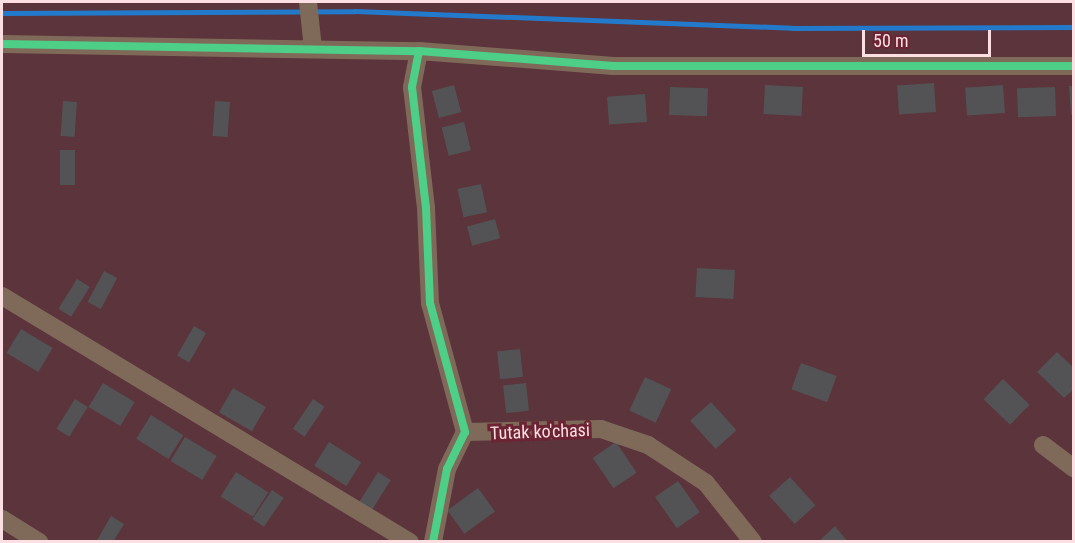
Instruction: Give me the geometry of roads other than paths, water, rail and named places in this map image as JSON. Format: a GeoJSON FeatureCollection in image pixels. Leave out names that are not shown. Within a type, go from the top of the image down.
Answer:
{"type":"FeatureCollection","features":[{"type":"Feature","properties":{"kind":"street"},"geometry":{"type":"LineString","coordinates":[[308,2],[314,43]]}},
{"type":"Feature","properties":{"kind":"street"},"geometry":{"type":"LineString","coordinates":[[2,44],[314,43],[613,66],[1074,66]]}},
{"type":"Feature","properties":{"kind":"street"},"geometry":{"type":"LineString","coordinates":[[419,51],[412,87],[426,208],[430,303],[465,432],[447,469],[433,542]]}},
{"type":"Feature","properties":{"kind":"street"},"geometry":{"type":"LineString","coordinates":[[2,296],[396,540]]}},
{"type":"Feature","properties":{"kind":"street","name":"Tutak ko'chasi"},"geometry":{"type":"LineString","coordinates":[[465,432],[601,429],[648,445],[706,483],[753,542]]}},
{"type":"Feature","properties":{"kind":"street"},"geometry":{"type":"LineString","coordinates":[[1043,445],[1074,468]]}},
{"type":"Feature","properties":{"kind":"street"},"geometry":{"type":"LineString","coordinates":[[3,520],[6,542]]}},
{"type":"Feature","properties":{"kind":"street"},"geometry":{"type":"LineString","coordinates":[[3,520],[39,542]]}},
{"type":"Feature","properties":{"kind":"waterway"},"geometry":{"type":"LineString","coordinates":[[2,13],[355,11],[792,28],[1074,27]]}}]}
